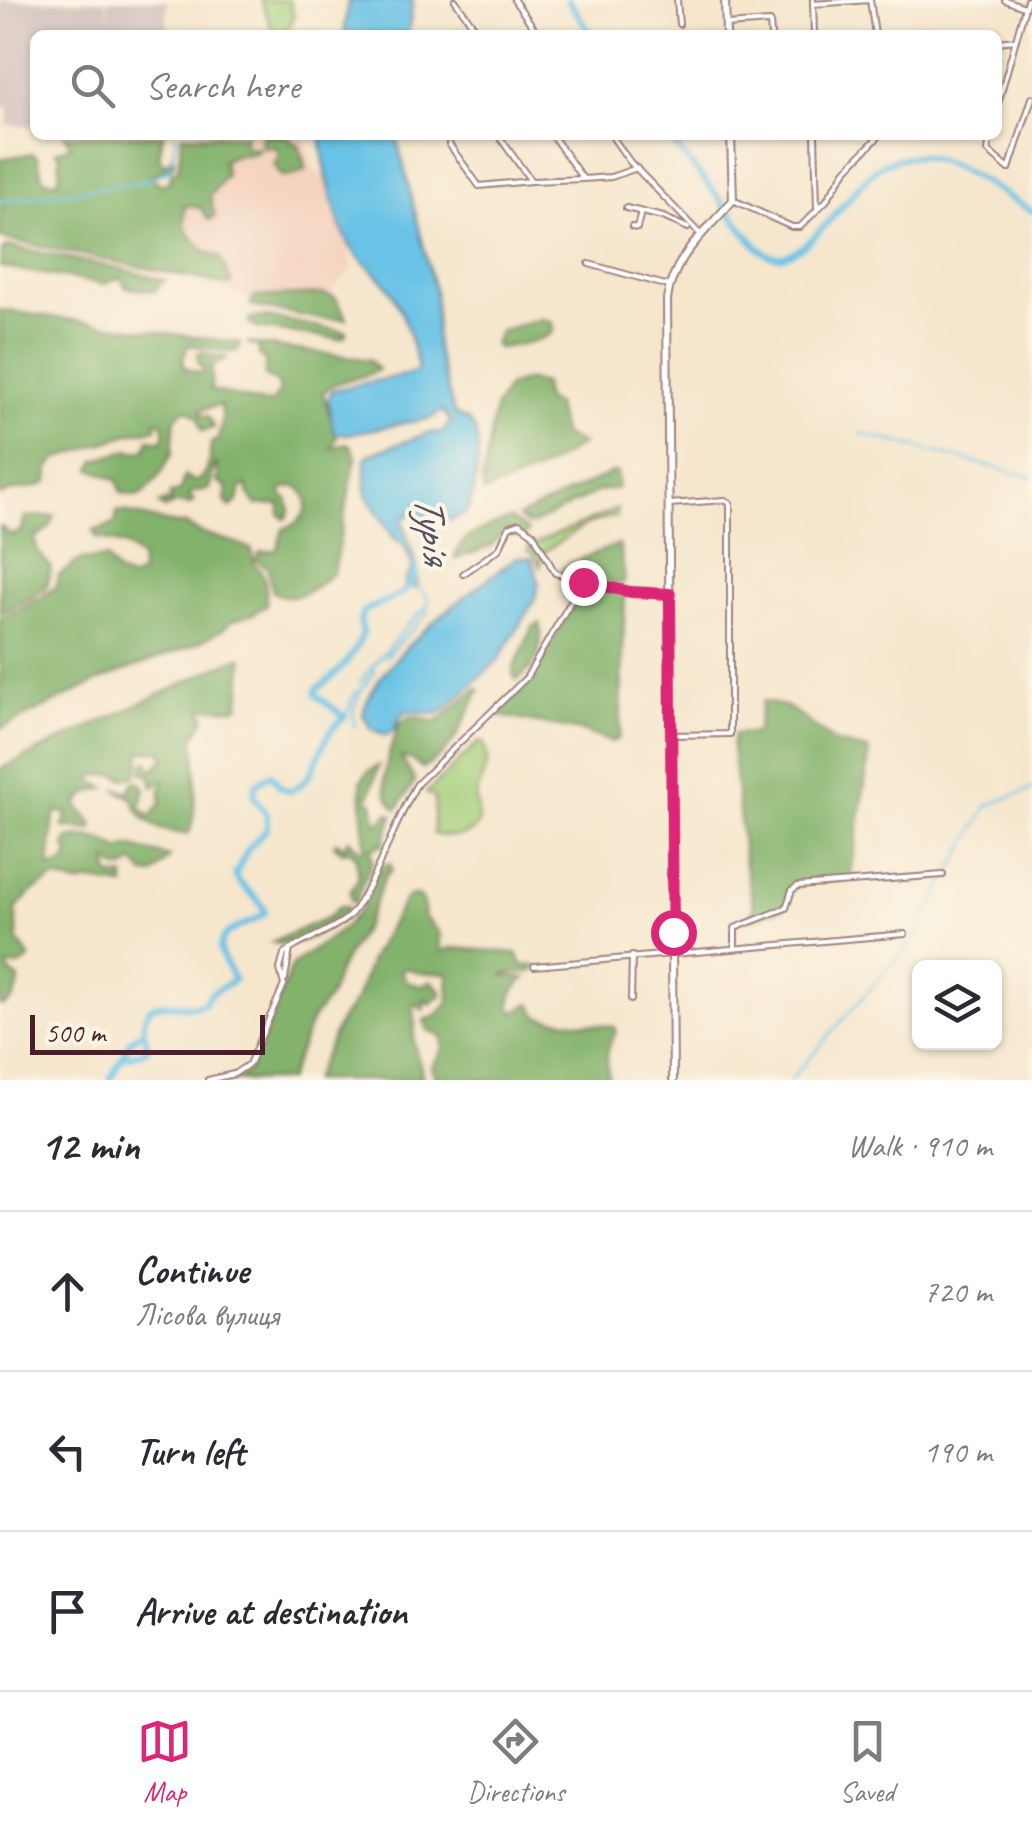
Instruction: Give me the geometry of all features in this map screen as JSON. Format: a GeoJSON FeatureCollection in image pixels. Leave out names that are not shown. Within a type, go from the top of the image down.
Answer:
{"type":"FeatureCollection","features":[{"type":"Feature","properties":{"kind":"street"},"geometry":{"type":"LineString","coordinates":[[455,0],[476,30]]}},
{"type":"Feature","properties":{"kind":"street"},"geometry":{"type":"LineString","coordinates":[[514,0],[535,30]]}},
{"type":"Feature","properties":{"kind":"street"},"geometry":{"type":"LineString","coordinates":[[677,0],[679,24]]}},
{"type":"Feature","properties":{"kind":"street"},"geometry":{"type":"LineString","coordinates":[[725,0],[726,30]]}},
{"type":"Feature","properties":{"kind":"street"},"geometry":{"type":"LineString","coordinates":[[814,30],[814,2],[870,0],[874,30]]}},
{"type":"Feature","properties":{"kind":"street"},"geometry":{"type":"LineString","coordinates":[[1005,0],[1025,8]]}},
{"type":"Feature","properties":{"kind":"street"},"geometry":{"type":"LineString","coordinates":[[1002,83],[1027,0]]}},
{"type":"Feature","properties":{"kind":"street"},"geometry":{"type":"LineString","coordinates":[[726,25],[770,22],[771,30]]}},
{"type":"Feature","properties":{"kind":"street"},"geometry":{"type":"LineString","coordinates":[[1002,41],[1016,40]]}},
{"type":"Feature","properties":{"kind":"street"},"geometry":{"type":"LineString","coordinates":[[989,140],[988,151],[1009,169],[1032,98]]}},
{"type":"Feature","properties":{"kind":"street"},"geometry":{"type":"LineString","coordinates":[[502,140],[531,181]]}},
{"type":"Feature","properties":{"kind":"street"},"geometry":{"type":"LineString","coordinates":[[556,140],[584,180]]}},
{"type":"Feature","properties":{"kind":"street"},"geometry":{"type":"LineString","coordinates":[[615,140],[697,232]]}},
{"type":"Feature","properties":{"kind":"street"},"geometry":{"type":"LineString","coordinates":[[673,1080],[666,315],[669,286],[697,232],[729,205],[731,140]]}},
{"type":"Feature","properties":{"kind":"street"},"geometry":{"type":"LineString","coordinates":[[816,140],[817,209]]}},
{"type":"Feature","properties":{"kind":"street"},"geometry":{"type":"LineString","coordinates":[[729,205],[795,227],[802,225],[875,140]]}},
{"type":"Feature","properties":{"kind":"street"},"geometry":{"type":"LineString","coordinates":[[450,144],[480,186],[612,177],[637,168]]}},
{"type":"Feature","properties":{"kind":"street"},"geometry":{"type":"LineString","coordinates":[[626,208],[663,217],[697,232]]}},
{"type":"Feature","properties":{"kind":"street"},"geometry":{"type":"LineString","coordinates":[[632,227],[638,228],[640,212]]}},
{"type":"Feature","properties":{"kind":"street"},"geometry":{"type":"LineString","coordinates":[[589,264],[669,286]]}},
{"type":"Feature","properties":{"kind":"street"},"geometry":{"type":"LineString","coordinates":[[670,504],[725,500],[730,503],[730,734],[671,735]]}},
{"type":"Feature","properties":{"kind":"street"},"geometry":{"type":"LineString","coordinates":[[463,574],[499,549],[509,527],[520,523],[532,533],[552,570],[583,582],[631,592],[670,594]]}},
{"type":"Feature","properties":{"kind":"street"},"geometry":{"type":"LineString","coordinates":[[208,1080],[234,1074],[249,1064],[284,980],[280,965],[290,949],[334,927],[355,910],[417,784],[526,678],[583,582]]}},
{"type":"Feature","properties":{"kind":"street"},"geometry":{"type":"LineString","coordinates":[[735,947],[736,928],[786,908],[790,893],[798,886],[943,875]]}},
{"type":"Feature","properties":{"kind":"street"},"geometry":{"type":"LineString","coordinates":[[534,966],[905,934]]}},
{"type":"Feature","properties":{"kind":"street"},"geometry":{"type":"LineString","coordinates":[[631,1000],[632,956]]}},
{"type":"Feature","properties":{"kind":"shaded area"},"geometry":{"type":"Polygon","coordinates":[[[0,0],[106,0],[108,20],[108,0],[167,0],[168,29],[30,30],[30,126],[7,125],[9,107],[0,106],[0,0]]]}},
{"type":"Feature","properties":{"kind":"shaded area"},"geometry":{"type":"Polygon","coordinates":[[[211,140],[305,140],[315,174],[324,172],[353,267],[325,299],[251,299],[195,277],[181,209],[223,181],[211,140]]]}},
{"type":"Feature","properties":{"kind":"green space"},"geometry":{"type":"Polygon","coordinates":[[[261,0],[289,0],[294,16],[287,30],[272,30],[261,0]]]}},
{"type":"Feature","properties":{"kind":"green space"},"geometry":{"type":"Polygon","coordinates":[[[67,140],[162,140],[159,157],[165,165],[173,157],[174,162],[171,168],[149,176],[162,185],[178,170],[181,140],[245,140],[248,148],[259,147],[257,152],[223,161],[226,175],[210,196],[215,217],[209,220],[201,208],[185,205],[184,224],[189,234],[205,251],[220,257],[232,283],[0,238],[0,159],[33,153],[42,177],[59,180],[60,155],[56,151],[71,146],[67,140]]]}},
{"type":"Feature","properties":{"kind":"green space"},"geometry":{"type":"Polygon","coordinates":[[[261,140],[290,140],[299,145],[306,170],[288,177],[281,175],[273,163],[279,158],[277,147],[265,148],[261,140]]]}},
{"type":"Feature","properties":{"kind":"green space"},"geometry":{"type":"Polygon","coordinates":[[[8,246],[167,281],[152,291],[125,287],[121,277],[104,284],[0,267],[2,250],[8,246]]]}},
{"type":"Feature","properties":{"kind":"green space"},"geometry":{"type":"Polygon","coordinates":[[[253,297],[335,297],[347,319],[316,318],[251,306],[253,297]]]}},
{"type":"Feature","properties":{"kind":"green space"},"geometry":{"type":"Polygon","coordinates":[[[0,310],[240,343],[238,351],[232,352],[188,345],[183,360],[185,368],[202,374],[204,370],[198,362],[201,352],[227,358],[212,367],[211,390],[262,403],[273,402],[279,391],[276,382],[265,376],[265,361],[259,355],[259,347],[247,343],[370,360],[378,370],[335,384],[323,393],[337,437],[332,448],[346,443],[356,457],[333,572],[305,592],[281,595],[273,592],[267,567],[256,560],[260,552],[277,550],[283,529],[302,517],[306,498],[297,486],[284,488],[281,494],[290,511],[286,519],[280,515],[280,504],[257,505],[247,486],[241,487],[238,501],[230,507],[225,501],[227,488],[217,482],[216,462],[209,489],[192,492],[189,496],[194,500],[190,505],[177,503],[164,509],[159,504],[170,501],[170,494],[180,491],[185,476],[196,482],[204,475],[211,443],[218,439],[223,419],[220,405],[200,410],[214,428],[202,431],[198,417],[187,409],[175,417],[172,453],[144,493],[121,493],[117,480],[91,469],[96,460],[146,449],[149,439],[163,441],[162,422],[156,421],[156,429],[132,433],[57,459],[49,468],[48,482],[0,496],[0,310]]]}},
{"type":"Feature","properties":{"kind":"green space"},"geometry":{"type":"Polygon","coordinates":[[[266,317],[347,335],[340,339],[249,324],[250,318],[266,317]]]}},
{"type":"Feature","properties":{"kind":"green space"},"geometry":{"type":"Polygon","coordinates":[[[541,319],[552,322],[554,331],[528,343],[498,348],[494,345],[499,331],[541,319]]]}},
{"type":"Feature","properties":{"kind":"green space"},"geometry":{"type":"Polygon","coordinates":[[[527,380],[543,384],[545,400],[556,405],[562,434],[582,444],[539,471],[484,492],[482,483],[495,408],[508,386],[527,380]]]}},
{"type":"Feature","properties":{"kind":"green space"},"geometry":{"type":"Polygon","coordinates":[[[617,473],[618,488],[599,491],[533,524],[518,517],[617,473]]]}},
{"type":"Feature","properties":{"kind":"green space"},"geometry":{"type":"Polygon","coordinates":[[[617,509],[616,517],[587,525],[543,553],[540,567],[534,553],[528,551],[529,546],[617,509]]]}},
{"type":"Feature","properties":{"kind":"green space"},"geometry":{"type":"Polygon","coordinates":[[[117,511],[186,524],[252,550],[254,564],[265,582],[266,605],[191,646],[105,678],[0,729],[0,617],[29,605],[56,587],[58,576],[80,560],[106,558],[117,573],[130,579],[141,573],[141,558],[126,546],[96,537],[93,531],[115,524],[117,511]]]}},
{"type":"Feature","properties":{"kind":"green space"},"geometry":{"type":"Polygon","coordinates":[[[55,516],[49,528],[34,539],[38,552],[51,567],[47,586],[0,613],[0,526],[11,535],[21,532],[25,517],[55,516]]]}},
{"type":"Feature","properties":{"kind":"green space"},"geometry":{"type":"Polygon","coordinates":[[[510,519],[528,531],[526,535],[513,536],[506,529],[490,547],[455,559],[468,537],[510,519]]]}},
{"type":"Feature","properties":{"kind":"green space"},"geometry":{"type":"Polygon","coordinates":[[[619,544],[623,584],[561,571],[568,564],[619,544]]]}},
{"type":"Feature","properties":{"kind":"green space"},"geometry":{"type":"Polygon","coordinates":[[[584,585],[622,591],[625,595],[620,734],[611,742],[582,731],[501,716],[500,710],[533,677],[584,585]]]}},
{"type":"Feature","properties":{"kind":"green space"},"geometry":{"type":"Polygon","coordinates":[[[540,623],[538,655],[517,680],[514,668],[533,627],[540,623]]]}},
{"type":"Feature","properties":{"kind":"green space"},"geometry":{"type":"Polygon","coordinates":[[[243,658],[240,704],[236,708],[202,708],[205,717],[193,740],[196,786],[189,833],[155,826],[141,815],[133,799],[115,789],[129,792],[134,782],[140,781],[145,790],[140,807],[151,817],[161,803],[164,780],[153,787],[151,777],[142,773],[143,764],[148,761],[151,771],[165,759],[161,751],[142,751],[136,776],[93,776],[91,780],[106,788],[89,792],[78,802],[92,822],[92,830],[63,827],[68,814],[58,811],[54,816],[49,868],[65,863],[69,854],[67,840],[80,837],[101,840],[119,850],[129,846],[170,857],[153,875],[145,874],[134,862],[118,869],[108,861],[109,873],[113,877],[125,876],[125,886],[92,881],[77,884],[56,878],[33,891],[16,909],[18,941],[30,959],[19,966],[8,966],[9,972],[19,979],[18,988],[12,1000],[0,1006],[0,769],[243,658]]]}},
{"type":"Feature","properties":{"kind":"green space"},"geometry":{"type":"Polygon","coordinates":[[[477,688],[480,690],[463,723],[443,753],[423,768],[401,757],[415,781],[397,809],[386,790],[385,779],[399,724],[411,716],[437,722],[477,688]]]}},
{"type":"Feature","properties":{"kind":"green space"},"geometry":{"type":"Polygon","coordinates":[[[763,701],[788,707],[836,743],[868,750],[869,757],[851,875],[848,879],[805,881],[788,891],[788,904],[784,907],[751,919],[754,906],[745,866],[732,746],[734,734],[756,733],[763,701]]]}},
{"type":"Feature","properties":{"kind":"green space"},"geometry":{"type":"Polygon","coordinates":[[[479,742],[484,744],[487,758],[476,794],[478,824],[462,835],[433,834],[435,798],[426,793],[479,742]]]}},
{"type":"Feature","properties":{"kind":"green space"},"geometry":{"type":"Polygon","coordinates":[[[379,765],[368,800],[373,803],[376,823],[388,813],[393,815],[383,844],[371,849],[372,862],[355,903],[350,892],[359,877],[356,858],[351,851],[342,852],[334,845],[336,842],[345,846],[349,839],[362,851],[365,849],[361,781],[379,765]]]}},
{"type":"Feature","properties":{"kind":"green space"},"geometry":{"type":"Polygon","coordinates":[[[390,863],[392,870],[385,876],[366,924],[338,971],[330,996],[312,1019],[288,1080],[220,1080],[239,1078],[248,1071],[293,964],[340,931],[362,908],[379,869],[390,863]]]}},
{"type":"Feature","properties":{"kind":"green space"},"geometry":{"type":"Polygon","coordinates":[[[411,895],[420,897],[423,916],[439,932],[441,951],[452,948],[517,953],[522,965],[535,966],[534,971],[503,975],[526,978],[513,993],[513,1013],[531,1003],[537,1015],[545,1018],[614,1027],[616,1032],[607,1056],[609,1080],[438,1080],[431,1067],[441,1052],[443,1040],[428,1030],[424,1020],[435,1017],[449,1002],[448,973],[420,973],[406,968],[401,971],[407,982],[421,986],[431,981],[441,990],[441,996],[430,1004],[424,999],[424,1010],[415,1004],[413,1007],[414,1045],[422,1080],[313,1080],[340,1021],[357,998],[370,960],[411,895]]]}},
{"type":"Feature","properties":{"kind":"green space"},"geometry":{"type":"Polygon","coordinates":[[[340,906],[347,906],[346,914],[320,932],[301,941],[272,942],[329,917],[340,906]]]}},
{"type":"Feature","properties":{"kind":"water"},"geometry":{"type":"Polygon","coordinates":[[[348,0],[413,0],[409,30],[345,30],[348,0]]]}},
{"type":"Feature","properties":{"kind":"water"},"geometry":{"type":"Polygon","coordinates":[[[321,140],[397,140],[435,293],[436,348],[454,413],[469,422],[476,435],[477,472],[464,515],[451,520],[411,513],[402,520],[417,567],[417,588],[405,587],[413,567],[403,543],[394,538],[366,495],[366,459],[428,433],[443,432],[451,421],[442,411],[431,418],[334,433],[328,401],[332,390],[415,373],[418,367],[394,296],[355,253],[345,236],[321,140]]]}},
{"type":"Feature","properties":{"kind":"water"},"geometry":{"type":"Polygon","coordinates":[[[517,557],[532,558],[539,583],[534,601],[498,660],[445,710],[437,714],[406,711],[395,730],[386,735],[372,729],[363,715],[371,693],[386,671],[451,607],[517,557]]]}},
{"type":"Feature","properties":{"kind":"waterway"},"geometry":{"type":"LineString","coordinates":[[568,0],[589,30]]}},
{"type":"Feature","properties":{"kind":"waterway"},"geometry":{"type":"LineString","coordinates":[[0,201],[142,182],[169,170],[176,140]]}},
{"type":"Feature","properties":{"kind":"waterway"},"geometry":{"type":"LineString","coordinates":[[670,140],[753,242],[778,257],[810,241],[879,167],[906,157],[944,162],[1032,211]]}},
{"type":"Feature","properties":{"kind":"waterway"},"geometry":{"type":"LineString","coordinates":[[860,433],[1032,477]]}},
{"type":"Feature","properties":{"kind":"waterway","name":"Турія"},"geometry":{"type":"LineString","coordinates":[[110,1080],[131,1040],[143,1031],[149,1009],[163,1004],[204,1004],[210,994],[234,980],[221,953],[221,942],[231,931],[265,913],[235,875],[248,849],[267,829],[267,815],[254,796],[255,785],[271,774],[280,787],[290,791],[309,776],[327,737],[345,717],[316,695],[316,690],[354,651],[363,634],[363,612],[405,591],[415,576],[416,566]]}},
{"type":"Feature","properties":{"kind":"waterway"},"geometry":{"type":"LineString","coordinates":[[345,717],[355,692],[359,693],[375,671],[371,668],[428,606],[428,598],[417,586]]}},
{"type":"Feature","properties":{"kind":"waterway"},"geometry":{"type":"LineString","coordinates":[[386,656],[427,610]]}},
{"type":"Feature","properties":{"kind":"waterway"},"geometry":{"type":"LineString","coordinates":[[360,683],[371,668]]}},
{"type":"Feature","properties":{"kind":"waterway"},"geometry":{"type":"LineString","coordinates":[[355,726],[353,711],[359,694]]}},
{"type":"Feature","properties":{"kind":"waterway"},"geometry":{"type":"LineString","coordinates":[[790,1080],[913,940],[988,805],[1032,789]]}},
{"type":"Feature","properties":{"kind":"waterway"},"geometry":{"type":"LineString","coordinates":[[124,1057],[148,1048],[144,1032]]}},
{"type":"Feature","properties":{"kind":"route"},"geometry":{"type":"LineString","coordinates":[[583,582],[631,592],[670,594],[673,932]]}}]}
